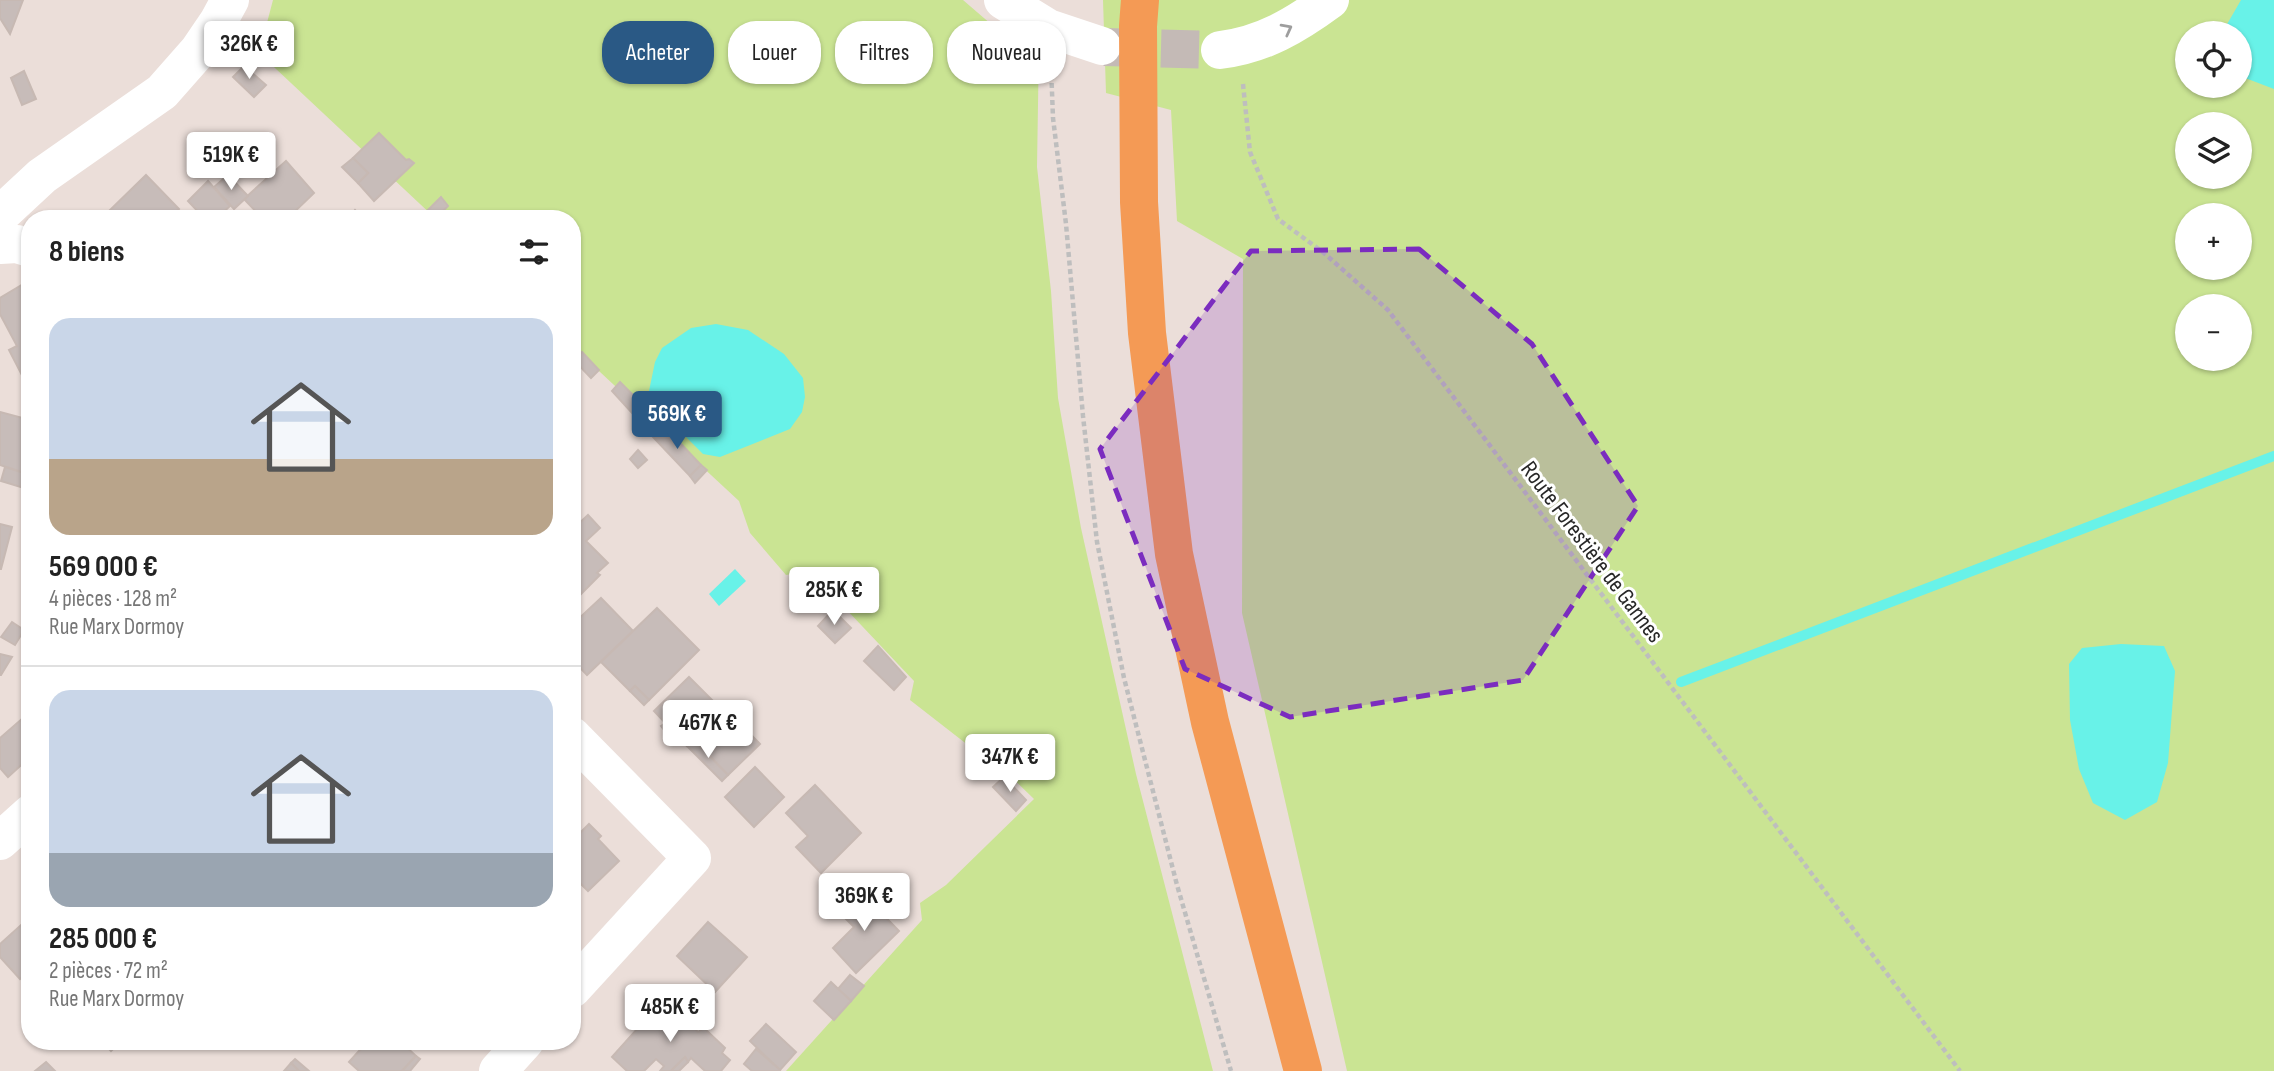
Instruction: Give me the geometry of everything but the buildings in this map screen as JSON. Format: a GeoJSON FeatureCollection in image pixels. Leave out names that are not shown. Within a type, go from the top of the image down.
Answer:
{"type":"FeatureCollection","features":[{"type":"Feature","properties":{"kind":"main road"},"geometry":{"type":"LineString","coordinates":[[0,215],[42,176],[162,92],[199,50],[230,0]]}},
{"type":"Feature","properties":{"kind":"main road"},"geometry":{"type":"LineString","coordinates":[[1003,0],[1037,21]]}},
{"type":"Feature","properties":{"kind":"main road"},"geometry":{"type":"LineString","coordinates":[[1140,0],[1140,228],[1147,333],[1174,554],[1210,722],[1304,1071]]}},
{"type":"Feature","properties":{"kind":"main road"},"geometry":{"type":"LineString","coordinates":[[1230,49],[1268,39],[1330,0]]}},
{"type":"Feature","properties":{"kind":"main road"},"geometry":{"type":"LineString","coordinates":[[1066,34],[1102,46]]}},
{"type":"Feature","properties":{"kind":"main road"},"geometry":{"type":"LineString","coordinates":[[0,245],[21,245]]}},
{"type":"Feature","properties":{"kind":"main road"},"geometry":{"type":"LineString","coordinates":[[581,745],[692,858],[581,979]]}},
{"type":"Feature","properties":{"kind":"main road"},"geometry":{"type":"LineString","coordinates":[[0,841],[21,822]]}},
{"type":"Feature","properties":{"kind":"main road"},"geometry":{"type":"LineString","coordinates":[[498,1071],[517,1050]]}},
{"type":"Feature","properties":{"kind":"path","name":"Route Forestière de Gannes"},"geometry":{"type":"LineString","coordinates":[[1230,49],[1250,152],[1278,219],[1324,253],[1388,310],[1960,1071]]}},
{"type":"Feature","properties":{"kind":"path"},"geometry":{"type":"LineString","coordinates":[[1050,84],[1097,542],[1127,691],[1177,885],[1231,1071]]}},
{"type":"Feature","properties":{"kind":"highlighted area"},"geometry":{"type":"Polygon","coordinates":[[[1419,249],[1532,344],[1638,506],[1523,680],[1290,717],[1185,669],[1100,449],[1251,251],[1419,249]]]}},
{"type":"Feature","properties":{"kind":"green space"},"geometry":{"type":"Polygon","coordinates":[[[273,0],[963,0],[987,21],[947,21],[947,84],[1038,84],[1037,167],[1051,291],[1058,398],[1081,528],[1136,774],[1213,1071],[786,1071],[922,920],[920,903],[946,885],[1034,799],[976,743],[973,749],[910,700],[914,681],[810,571],[786,575],[750,533],[739,501],[581,354],[581,210],[426,210],[259,53],[273,0]]]}},
{"type":"Feature","properties":{"kind":"green space"},"geometry":{"type":"Polygon","coordinates":[[[1103,0],[2274,0],[2274,1071],[1347,1071],[1242,613],[1243,259],[1177,221],[1171,110],[1106,93],[1103,0]]]}},
{"type":"Feature","properties":{"kind":"water"},"geometry":{"type":"Polygon","coordinates":[[[2241,0],[2274,0],[2274,89],[2252,81],[2252,21],[2229,21],[2241,0]]]}},
{"type":"Feature","properties":{"kind":"water"},"geometry":{"type":"Polygon","coordinates":[[[716,324],[748,330],[784,354],[803,378],[805,397],[802,412],[790,429],[720,457],[703,454],[652,403],[649,391],[655,362],[662,348],[691,328],[716,324]]]}},
{"type":"Feature","properties":{"kind":"water"},"geometry":{"type":"Polygon","coordinates":[[[735,569],[746,581],[719,606],[709,594],[735,569]]]}},
{"type":"Feature","properties":{"kind":"water"},"geometry":{"type":"Polygon","coordinates":[[[2121,644],[2164,646],[2175,671],[2168,763],[2157,802],[2125,820],[2093,803],[2079,769],[2070,720],[2069,664],[2082,648],[2121,644]]]}},
{"type":"Feature","properties":{"kind":"waterway"},"geometry":{"type":"LineString","coordinates":[[1681,682],[2274,456]]}},
{"type":"Feature","properties":{"kind":"tunnel"},"geometry":{"type":"LineString","coordinates":[[1104,47],[1220,50]]}}]}
